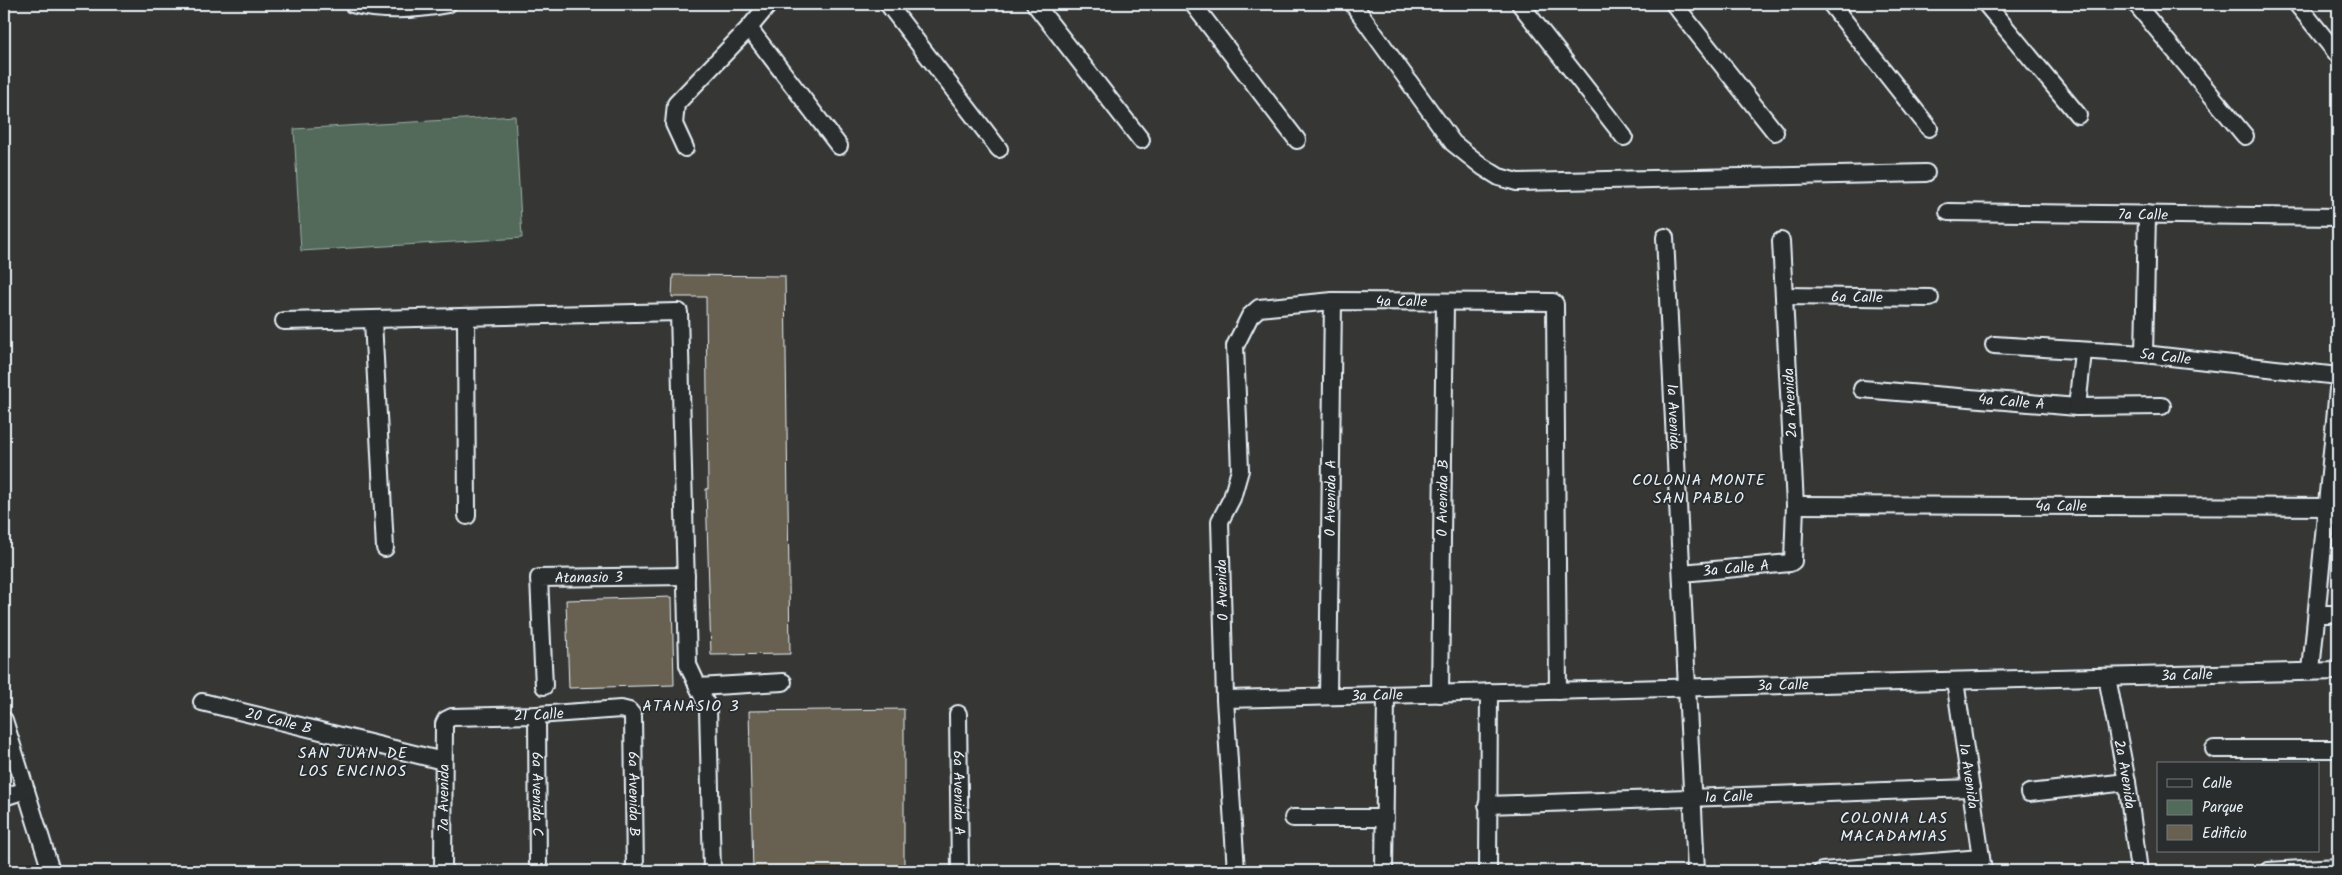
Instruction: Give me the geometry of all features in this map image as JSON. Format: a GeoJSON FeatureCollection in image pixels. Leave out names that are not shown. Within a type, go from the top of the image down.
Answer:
{"type":"FeatureCollection","features":[{"type":"Feature","properties":{"kind":"street"},"geometry":{"type":"LineString","coordinates":[[352,4],[377,8],[406,9],[448,4]]}},
{"type":"Feature","properties":{"kind":"street"},"geometry":{"type":"LineString","coordinates":[[685,148],[674,124],[676,104],[749,28],[768,4]]}},
{"type":"Feature","properties":{"kind":"street"},"geometry":{"type":"LineString","coordinates":[[888,4],[999,149]]}},
{"type":"Feature","properties":{"kind":"street"},"geometry":{"type":"LineString","coordinates":[[1035,4],[1141,140]]}},
{"type":"Feature","properties":{"kind":"street"},"geometry":{"type":"LineString","coordinates":[[1194,4],[1297,140]]}},
{"type":"Feature","properties":{"kind":"street"},"geometry":{"type":"LineString","coordinates":[[1353,4],[1453,143],[1482,167],[1499,176],[1517,182],[1926,173]]}},
{"type":"Feature","properties":{"kind":"street"},"geometry":{"type":"LineString","coordinates":[[1520,4],[1624,137]]}},
{"type":"Feature","properties":{"kind":"street"},"geometry":{"type":"LineString","coordinates":[[1674,4],[1774,132]]}},
{"type":"Feature","properties":{"kind":"street"},"geometry":{"type":"LineString","coordinates":[[1831,4],[1930,128]]}},
{"type":"Feature","properties":{"kind":"street"},"geometry":{"type":"LineString","coordinates":[[1986,4],[2078,115]]}},
{"type":"Feature","properties":{"kind":"street"},"geometry":{"type":"LineString","coordinates":[[2136,4],[2245,136]]}},
{"type":"Feature","properties":{"kind":"street"},"geometry":{"type":"LineString","coordinates":[[2297,4],[2338,55]]}},
{"type":"Feature","properties":{"kind":"street"},"geometry":{"type":"LineString","coordinates":[[749,28],[839,146]]}},
{"type":"Feature","properties":{"kind":"street","name":"7a Calle"},"geometry":{"type":"LineString","coordinates":[[1948,212],[2338,217]]}},
{"type":"Feature","properties":{"kind":"street"},"geometry":{"type":"LineString","coordinates":[[2144,354],[2147,214]]}},
{"type":"Feature","properties":{"kind":"street","name":"1a Avenida"},"geometry":{"type":"LineString","coordinates":[[1665,238],[1687,687]]}},
{"type":"Feature","properties":{"kind":"street","name":"2a Avenida"},"geometry":{"type":"LineString","coordinates":[[1781,242],[1795,505],[1794,558],[1790,563]]}},
{"type":"Feature","properties":{"kind":"street","name":"6a Calle"},"geometry":{"type":"LineString","coordinates":[[1785,296],[1930,298]]}},
{"type":"Feature","properties":{"kind":"street","name":"4a Calle"},"geometry":{"type":"LineString","coordinates":[[1250,316],[1259,308],[1334,301],[1553,302],[1555,304],[1558,691]]}},
{"type":"Feature","properties":{"kind":"street","name":"0 Avenida A"},"geometry":{"type":"LineString","coordinates":[[1328,696],[1334,301]]}},
{"type":"Feature","properties":{"kind":"street","name":"0 Avenida B"},"geometry":{"type":"LineString","coordinates":[[1440,694],[1445,303]]}},
{"type":"Feature","properties":{"kind":"street"},"geometry":{"type":"LineString","coordinates":[[284,321],[373,321],[679,312],[688,665],[708,708],[712,871]]}},
{"type":"Feature","properties":{"kind":"street","name":"0 Avenida"},"geometry":{"type":"LineString","coordinates":[[1236,871],[1225,699],[1220,521],[1232,498],[1240,470],[1235,346],[1250,316]]}},
{"type":"Feature","properties":{"kind":"street"},"geometry":{"type":"LineString","coordinates":[[466,317],[467,516]]}},
{"type":"Feature","properties":{"kind":"street"},"geometry":{"type":"LineString","coordinates":[[373,321],[385,548]]}},
{"type":"Feature","properties":{"kind":"street","name":"5a Calle"},"geometry":{"type":"LineString","coordinates":[[1994,346],[2144,354],[2338,376]]}},
{"type":"Feature","properties":{"kind":"street"},"geometry":{"type":"LineString","coordinates":[[2077,407],[2083,352]]}},
{"type":"Feature","properties":{"kind":"street","name":"4a Calle A"},"geometry":{"type":"LineString","coordinates":[[1862,389],[2077,407],[2162,406]]}},
{"type":"Feature","properties":{"kind":"street"},"geometry":{"type":"LineString","coordinates":[[2311,671],[2331,513],[2338,397]]}},
{"type":"Feature","properties":{"kind":"street","name":"4a Calle"},"geometry":{"type":"LineString","coordinates":[[1795,505],[2331,513]]}},
{"type":"Feature","properties":{"kind":"street","name":"3a Calle A"},"geometry":{"type":"LineString","coordinates":[[1682,573],[1790,563]]}},
{"type":"Feature","properties":{"kind":"street","name":"Atanasio 3"},"geometry":{"type":"LineString","coordinates":[[544,686],[539,578],[686,576]]}},
{"type":"Feature","properties":{"kind":"street"},"geometry":{"type":"LineString","coordinates":[[2318,614],[2338,614]]}},
{"type":"Feature","properties":{"kind":"street","name":"3a Calle"},"geometry":{"type":"LineString","coordinates":[[1225,699],[2338,670]]}},
{"type":"Feature","properties":{"kind":"street","name":"2a Avenida"},"geometry":{"type":"LineString","coordinates":[[2107,677],[2126,782],[2139,871]]}},
{"type":"Feature","properties":{"kind":"street","name":"1a Avenida"},"geometry":{"type":"LineString","coordinates":[[1955,680],[1982,865]]}},
{"type":"Feature","properties":{"kind":"street"},"geometry":{"type":"LineString","coordinates":[[698,687],[783,682]]}},
{"type":"Feature","properties":{"kind":"street"},"geometry":{"type":"LineString","coordinates":[[1687,687],[1696,871]]}},
{"type":"Feature","properties":{"kind":"street"},"geometry":{"type":"LineString","coordinates":[[1488,871],[1489,692]]}},
{"type":"Feature","properties":{"kind":"street"},"geometry":{"type":"LineString","coordinates":[[1384,871],[1386,695]]}},
{"type":"Feature","properties":{"kind":"street","name":"20 Calle B"},"geometry":{"type":"LineString","coordinates":[[202,702],[443,760]]}},
{"type":"Feature","properties":{"kind":"street","name":"21 Calle"},"geometry":{"type":"LineString","coordinates":[[444,724],[446,720],[452,717],[537,715],[621,710],[629,711],[633,716]]}},
{"type":"Feature","properties":{"kind":"street","name":"6a Avenida A"},"geometry":{"type":"LineString","coordinates":[[958,714],[960,871]]}},
{"type":"Feature","properties":{"kind":"street","name":"6a Avenida C"},"geometry":{"type":"LineString","coordinates":[[537,715],[538,871]]}},
{"type":"Feature","properties":{"kind":"street","name":"6a Avenida B"},"geometry":{"type":"LineString","coordinates":[[633,716],[635,871]]}},
{"type":"Feature","properties":{"kind":"street"},"geometry":{"type":"LineString","coordinates":[[4,720],[51,871]]}},
{"type":"Feature","properties":{"kind":"street","name":"7a Avenida"},"geometry":{"type":"LineString","coordinates":[[443,870],[444,724]]}},
{"type":"Feature","properties":{"kind":"street"},"geometry":{"type":"LineString","coordinates":[[2214,749],[2338,749]]}},
{"type":"Feature","properties":{"kind":"street"},"geometry":{"type":"LineString","coordinates":[[2029,793],[2126,782]]}},
{"type":"Feature","properties":{"kind":"street","name":"1a Calle"},"geometry":{"type":"LineString","coordinates":[[1487,805],[1971,788]]}},
{"type":"Feature","properties":{"kind":"street"},"geometry":{"type":"LineString","coordinates":[[4,797],[26,790]]}},
{"type":"Feature","properties":{"kind":"street"},"geometry":{"type":"LineString","coordinates":[[1294,818],[1385,818]]}},
{"type":"Feature","properties":{"kind":"street"},"geometry":{"type":"LineString","coordinates":[[1822,871],[1982,865]]}},
{"type":"Feature","properties":{"kind":"street"},"geometry":{"type":"LineString","coordinates":[[2268,871],[2338,866]]}},
{"type":"Feature","properties":{"kind":"green space"},"geometry":{"type":"Polygon","coordinates":[[[515,116],[522,238],[301,251],[294,129],[515,116]]]}},
{"type":"Feature","properties":{"kind":"building"},"geometry":{"type":"Polygon","coordinates":[[[673,275],[785,276],[790,654],[711,655],[706,489],[708,489],[706,297],[672,297],[673,275]]]}},
{"type":"Feature","properties":{"kind":"building"},"geometry":{"type":"Polygon","coordinates":[[[672,597],[674,685],[569,688],[566,600],[672,597]]]}},
{"type":"Feature","properties":{"kind":"building"},"geometry":{"type":"Polygon","coordinates":[[[904,709],[904,871],[753,871],[749,711],[904,709]]]}},
{"type":"Feature","properties":{"kind":"district","name":"COLONIA MONTE SAN PABLO"},"geometry":{"type":"Point","coordinates":[1699,488]}},
{"type":"Feature","properties":{"kind":"district","name":"ATANASIO 3"},"geometry":{"type":"Point","coordinates":[691,705]}},
{"type":"Feature","properties":{"kind":"district","name":"SAN JUAN DE LOS ENCINOS"},"geometry":{"type":"Point","coordinates":[353,761]}},
{"type":"Feature","properties":{"kind":"district","name":"COLONIA LAS MACADAMIAS"},"geometry":{"type":"Point","coordinates":[1894,826]}}]}
